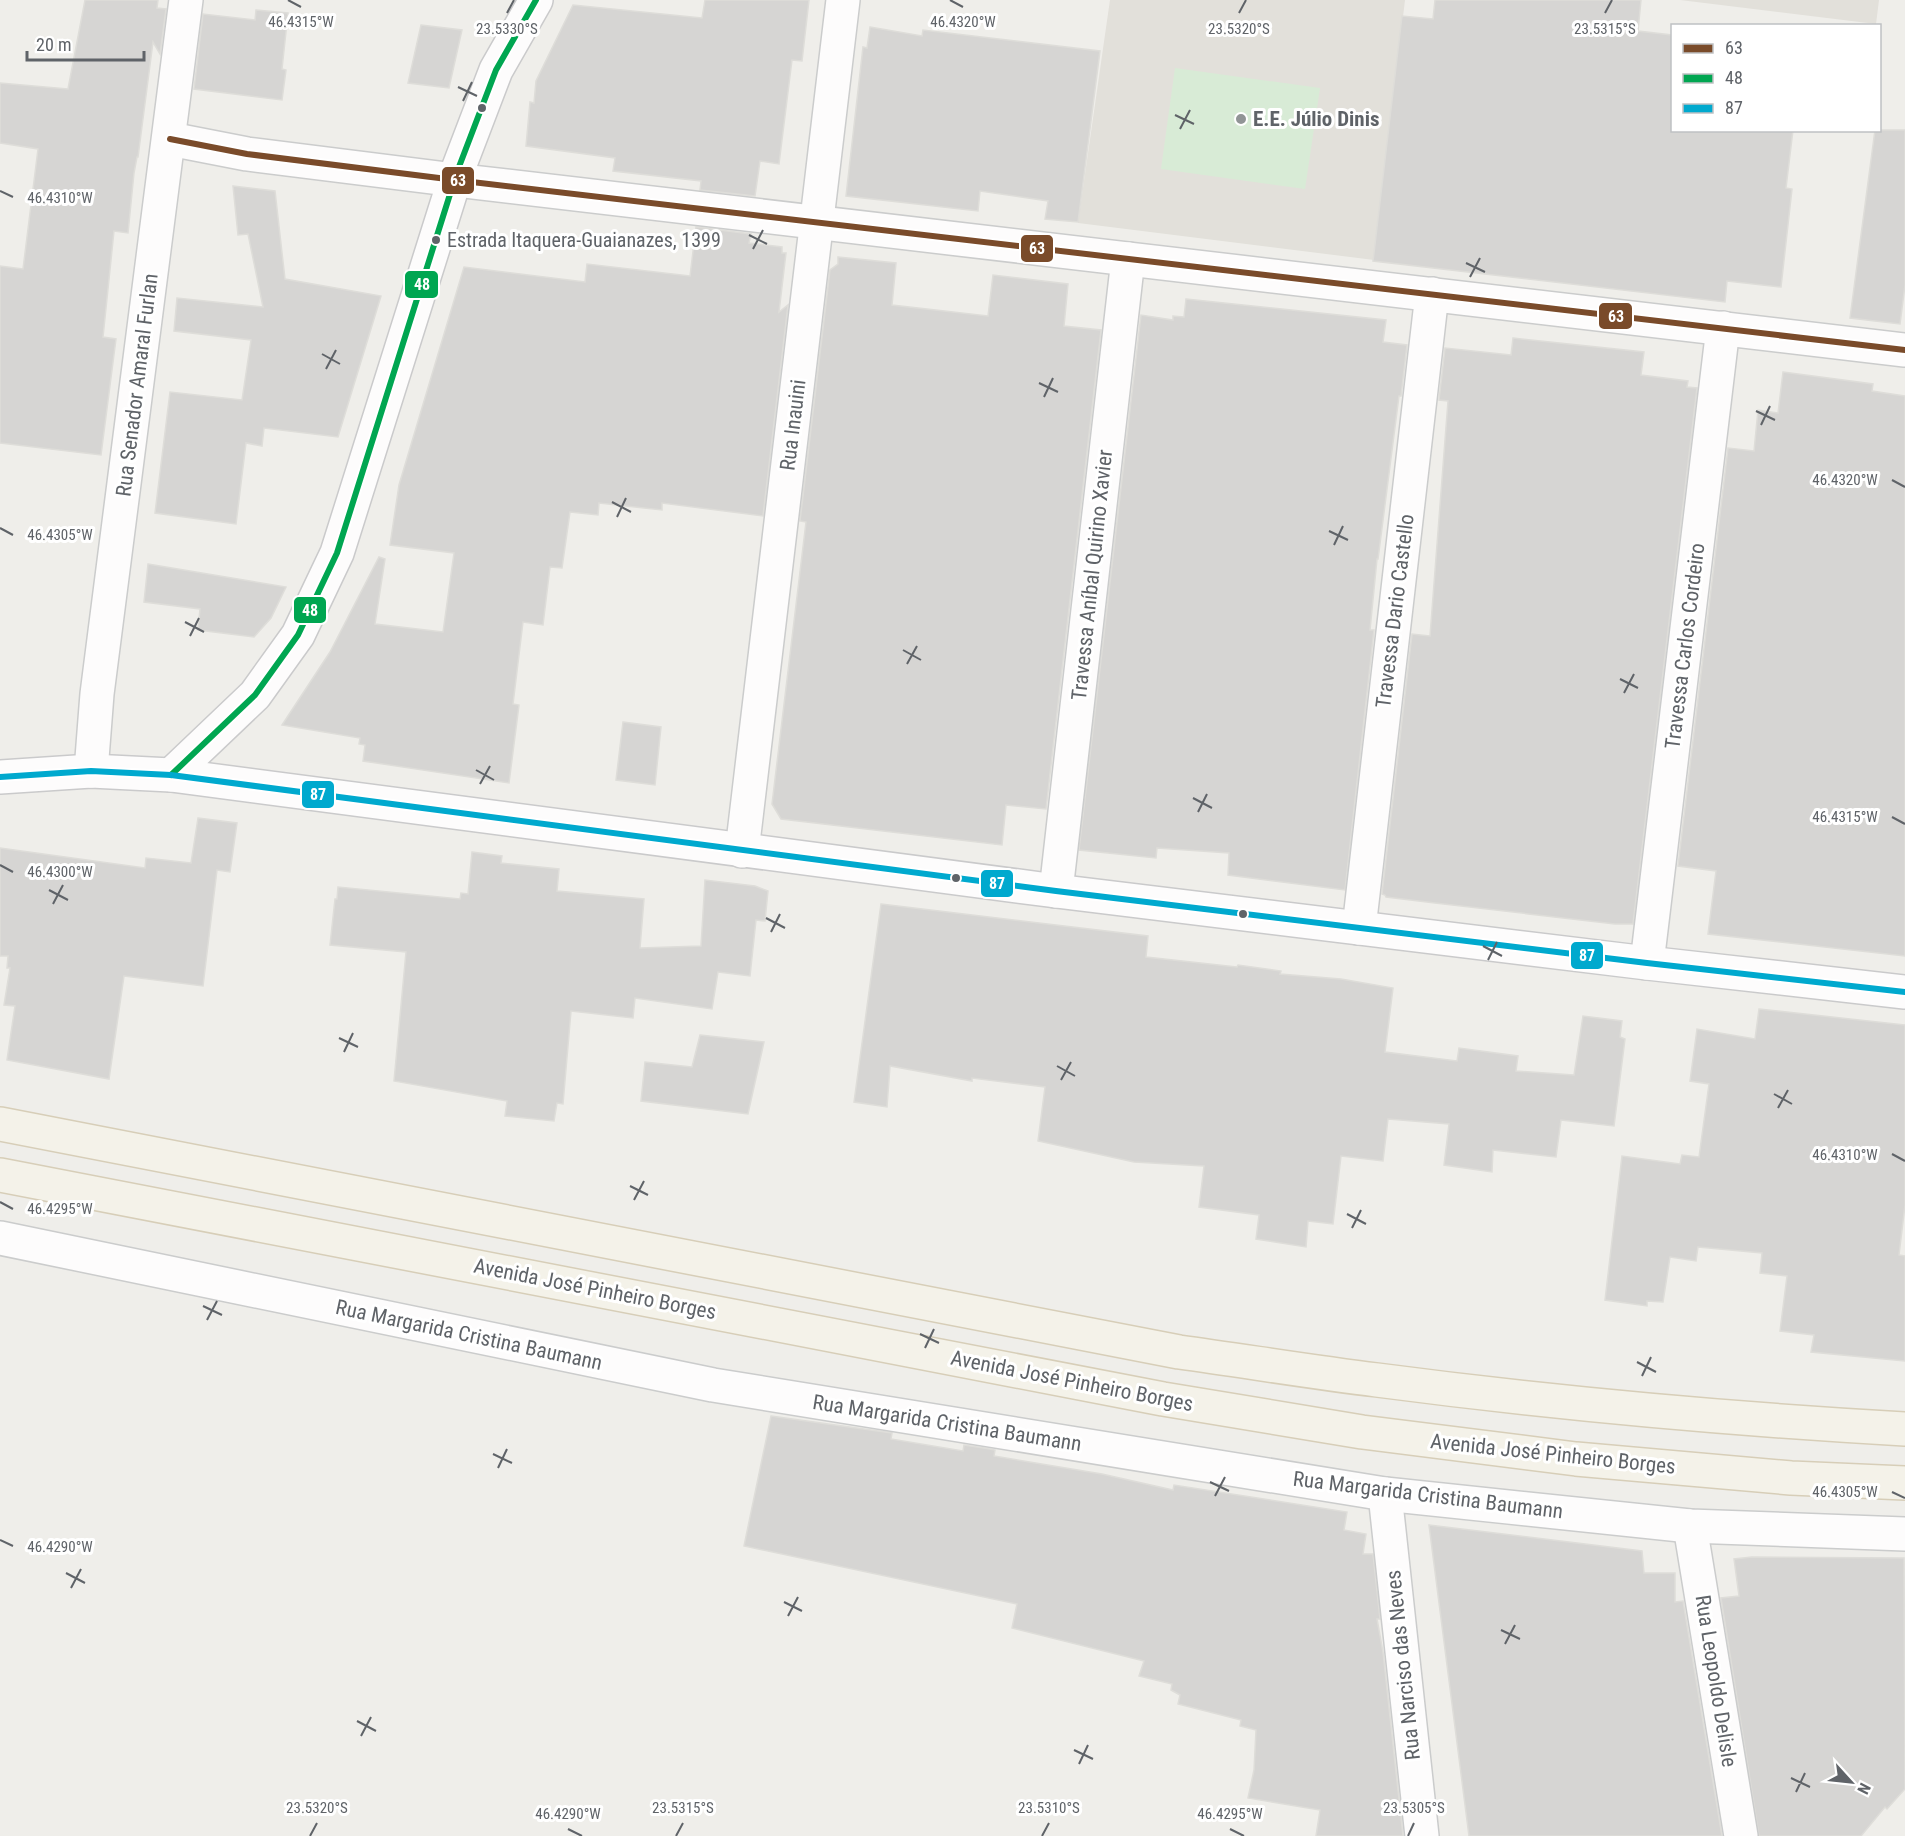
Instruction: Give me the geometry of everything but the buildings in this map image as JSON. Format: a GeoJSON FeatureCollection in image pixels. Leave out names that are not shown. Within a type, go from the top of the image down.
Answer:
{"type":"FeatureCollection","features":[{"type":"Feature","properties":{"kind":"main road"},"geometry":{"type":"LineString","coordinates":[[0,1124],[1179,1352],[1376,1380],[1573,1403],[1770,1421],[1905,1428]]}},
{"type":"Feature","properties":{"kind":"main road","name":"Avenida José Pinheiro Borges"},"geometry":{"type":"LineString","coordinates":[[0,1175],[1162,1400],[1362,1432],[1576,1459],[1791,1478],[1905,1483]]}},
{"type":"Feature","properties":{"kind":"street","name":"Rua Senador Amaral Furlan"},"geometry":{"type":"LineString","coordinates":[[91,771],[97,694],[170,139],[186,0]]}},
{"type":"Feature","properties":{"kind":"street"},"geometry":{"type":"LineString","coordinates":[[171,775],[255,695],[298,635],[338,553],[455,180],[496,70],[536,0]]}},
{"type":"Feature","properties":{"kind":"street","name":"Rua Inauini"},"geometry":{"type":"LineString","coordinates":[[742,851],[843,0]]}},
{"type":"Feature","properties":{"kind":"street"},"geometry":{"type":"LineString","coordinates":[[170,139],[247,154],[455,180],[1905,350]]}},
{"type":"Feature","properties":{"kind":"street","name":"Travessa Aníbal Quirino Xavier"},"geometry":{"type":"LineString","coordinates":[[1056,891],[1128,259]]}},
{"type":"Feature","properties":{"kind":"street","name":"Travessa Dario Castello"},"geometry":{"type":"LineString","coordinates":[[1359,928],[1432,294]]}},
{"type":"Feature","properties":{"kind":"street","name":"Travessa Carlos Cordeiro"},"geometry":{"type":"LineString","coordinates":[[1647,963],[1723,328]]}},
{"type":"Feature","properties":{"kind":"street"},"geometry":{"type":"LineString","coordinates":[[0,777],[91,771],[171,775],[1056,891],[1905,992]]}},
{"type":"Feature","properties":{"kind":"street","name":"Rua Margarida Cristina Baumann"},"geometry":{"type":"LineString","coordinates":[[0,1238],[713,1385],[1384,1494],[1690,1526],[1905,1534]]}},
{"type":"Feature","properties":{"kind":"street","name":"Rua Narciso das Neves"},"geometry":{"type":"LineString","coordinates":[[1384,1494],[1422,1836]]}},
{"type":"Feature","properties":{"kind":"street","name":"Rua Leopoldo Delisle"},"geometry":{"type":"LineString","coordinates":[[1690,1526],[1741,1836]]}},
{"type":"Feature","properties":{"kind":"shaded area","name":"E.E. Júlio Dinis"},"geometry":{"type":"Polygon","coordinates":[[[1110,0],[1405,0],[1374,260],[1078,223],[1110,0]]]}},
{"type":"Feature","properties":{"kind":"shaded area"},"geometry":{"type":"Polygon","coordinates":[[[1680,0],[1879,0],[1876,24],[1680,0]]]}},
{"type":"Feature","properties":{"kind":"green space"},"geometry":{"type":"Polygon","coordinates":[[[1175,68],[1320,88],[1305,189],[1161,169],[1175,68]]]}},
{"type":"Feature","properties":{"kind":"transit line","name":"48"},"geometry":{"type":"LineString","coordinates":[[171,775],[255,695],[298,635],[337,553],[457,172],[496,70],[536,0]]}},
{"type":"Feature","properties":{"kind":"transit line","name":"63"},"geometry":{"type":"LineString","coordinates":[[170,139],[247,154],[455,180],[1905,350]]}},
{"type":"Feature","properties":{"kind":"transit line","name":"87"},"geometry":{"type":"LineString","coordinates":[[0,777],[91,771],[171,775],[1056,891],[1905,992]]}},
{"type":"Feature","properties":{"kind":"place","name":"E.E. Júlio Dinis"},"geometry":{"type":"Point","coordinates":[1241,119]}},
{"type":"Feature","properties":{"kind":"place","name":"Estrada Itaquera-Guaianazes, 1399"},"geometry":{"type":"Point","coordinates":[436,240]}}]}
